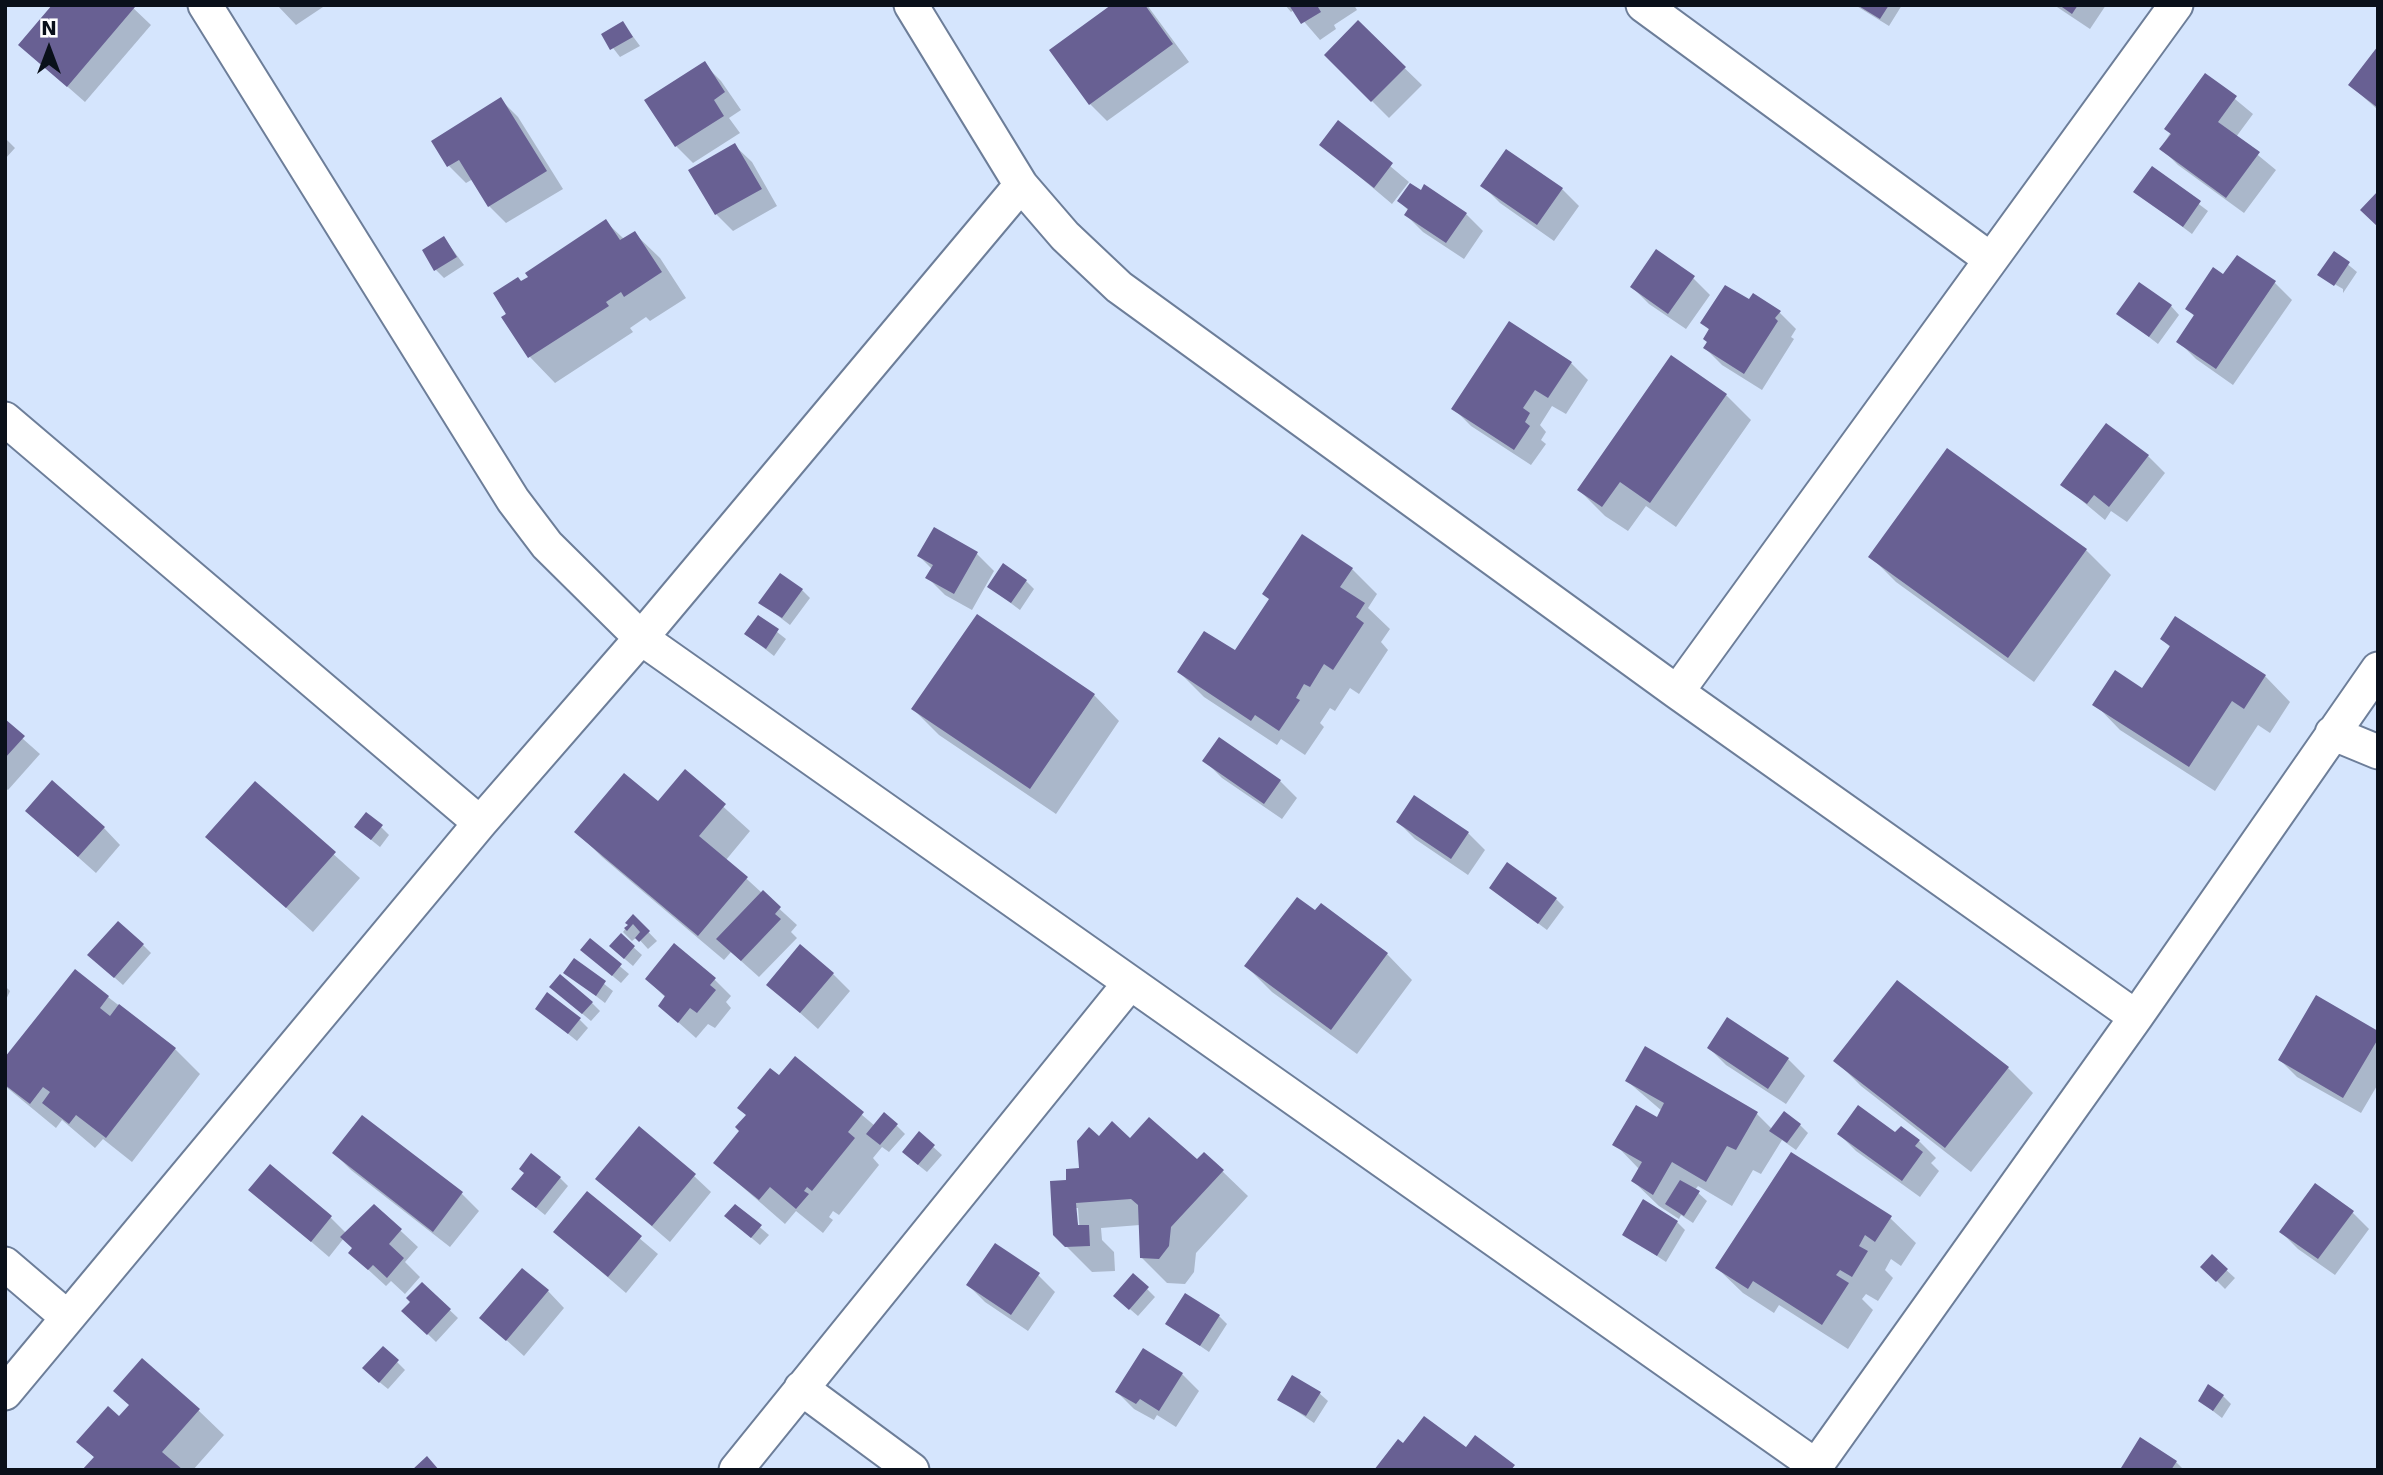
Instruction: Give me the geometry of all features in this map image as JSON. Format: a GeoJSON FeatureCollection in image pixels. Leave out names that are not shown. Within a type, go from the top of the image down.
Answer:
{"type":"FeatureCollection","features":[{"type":"Feature","properties":{"kind":"street"},"geometry":{"type":"LineString","coordinates":[[205,5],[513,500],[547,545],[641,638],[1815,1468],[2136,1017],[2378,668]]}},
{"type":"Feature","properties":{"kind":"street"},"geometry":{"type":"LineString","coordinates":[[912,5],[1021,185],[1065,236],[1119,287],[1677,692],[2136,1017]]}},
{"type":"Feature","properties":{"kind":"street"},"geometry":{"type":"LineString","coordinates":[[1643,5],[1990,259]]}},
{"type":"Feature","properties":{"kind":"street"},"geometry":{"type":"LineString","coordinates":[[1677,692],[2176,5]]}},
{"type":"Feature","properties":{"kind":"street"},"geometry":{"type":"LineString","coordinates":[[5,1393],[480,823],[641,638],[1021,185]]}},
{"type":"Feature","properties":{"kind":"street"},"geometry":{"type":"LineString","coordinates":[[5,419],[480,823]]}},
{"type":"Feature","properties":{"kind":"street"},"geometry":{"type":"LineString","coordinates":[[2332,733],[2378,752]]}},
{"type":"Feature","properties":{"kind":"street"},"geometry":{"type":"LineString","coordinates":[[736,1470],[1130,983]]}},
{"type":"Feature","properties":{"kind":"street"},"geometry":{"type":"LineString","coordinates":[[5,1264],[68,1317]]}},
{"type":"Feature","properties":{"kind":"street"},"geometry":{"type":"LineString","coordinates":[[801,1388],[912,1470]]}},
{"type":"Feature","properties":{"kind":"building"},"geometry":{"type":"Polygon","coordinates":[[[52,5],[135,7],[67,87],[18,45],[52,5]]]}},
{"type":"Feature","properties":{"kind":"building"},"geometry":{"type":"Polygon","coordinates":[[[1111,5],[1145,5],[1173,44],[1089,105],[1049,50],[1111,5]]]}},
{"type":"Feature","properties":{"kind":"building"},"geometry":{"type":"Polygon","coordinates":[[[1289,5],[1321,5],[1318,7],[1321,12],[1301,24],[1289,5]]]}},
{"type":"Feature","properties":{"kind":"building"},"geometry":{"type":"Polygon","coordinates":[[[1857,5],[1889,5],[1880,19],[1857,5]]]}},
{"type":"Feature","properties":{"kind":"building"},"geometry":{"type":"Polygon","coordinates":[[[2059,5],[2078,5],[2072,14],[2059,5]]]}},
{"type":"Feature","properties":{"kind":"building"},"geometry":{"type":"Polygon","coordinates":[[[1358,20],[1406,67],[1371,102],[1324,55],[1358,20]]]}},
{"type":"Feature","properties":{"kind":"building"},"geometry":{"type":"Polygon","coordinates":[[[623,21],[633,37],[610,50],[601,34],[623,21]]]}},
{"type":"Feature","properties":{"kind":"building"},"geometry":{"type":"Polygon","coordinates":[[[2378,46],[2378,108],[2348,85],[2378,46]]]}},
{"type":"Feature","properties":{"kind":"building"},"geometry":{"type":"Polygon","coordinates":[[[705,61],[725,92],[714,100],[724,116],[675,147],[644,100],[705,61]]]}},
{"type":"Feature","properties":{"kind":"building"},"geometry":{"type":"Polygon","coordinates":[[[2205,73],[2237,96],[2218,122],[2260,152],[2226,198],[2159,149],[2171,134],[2164,129],[2205,73]]]}},
{"type":"Feature","properties":{"kind":"building"},"geometry":{"type":"Polygon","coordinates":[[[501,97],[547,171],[488,207],[459,160],[447,167],[431,141],[501,97]]]}},
{"type":"Feature","properties":{"kind":"building"},"geometry":{"type":"Polygon","coordinates":[[[1338,120],[1393,163],[1374,188],[1319,145],[1338,120]]]}},
{"type":"Feature","properties":{"kind":"building"},"geometry":{"type":"Polygon","coordinates":[[[735,143],[762,189],[715,215],[688,170],[735,143]]]}},
{"type":"Feature","properties":{"kind":"building"},"geometry":{"type":"Polygon","coordinates":[[[1506,149],[1563,188],[1537,225],[1480,186],[1506,149]]]}},
{"type":"Feature","properties":{"kind":"building"},"geometry":{"type":"Polygon","coordinates":[[[2152,166],[2201,201],[2183,227],[2133,192],[2152,166]]]}},
{"type":"Feature","properties":{"kind":"building"},"geometry":{"type":"Polygon","coordinates":[[[1410,183],[1421,190],[1424,184],[1467,213],[1446,243],[1404,215],[1408,209],[1397,201],[1410,183]]]}},
{"type":"Feature","properties":{"kind":"building"},"geometry":{"type":"Polygon","coordinates":[[[2378,191],[2378,227],[2360,210],[2378,191]]]}},
{"type":"Feature","properties":{"kind":"building"},"geometry":{"type":"Polygon","coordinates":[[[606,219],[620,240],[635,231],[662,272],[624,297],[621,292],[606,302],[609,306],[528,358],[501,317],[506,314],[493,293],[518,277],[521,281],[528,277],[525,273],[606,219]]]}},
{"type":"Feature","properties":{"kind":"building"},"geometry":{"type":"Polygon","coordinates":[[[444,236],[457,257],[434,271],[422,250],[444,236]]]}},
{"type":"Feature","properties":{"kind":"building"},"geometry":{"type":"Polygon","coordinates":[[[1656,249],[1695,276],[1668,314],[1630,287],[1656,249]]]}},
{"type":"Feature","properties":{"kind":"building"},"geometry":{"type":"Polygon","coordinates":[[[2334,251],[2350,262],[2334,286],[2317,275],[2334,251]]]}},
{"type":"Feature","properties":{"kind":"building"},"geometry":{"type":"Polygon","coordinates":[[[2237,255],[2276,281],[2216,369],[2176,342],[2194,315],[2185,309],[2213,267],[2223,274],[2237,255]]]}},
{"type":"Feature","properties":{"kind":"building"},"geometry":{"type":"Polygon","coordinates":[[[2139,282],[2172,305],[2149,337],[2116,314],[2139,282]]]}},
{"type":"Feature","properties":{"kind":"building"},"geometry":{"type":"Polygon","coordinates":[[[1725,285],[1749,299],[1753,293],[1781,311],[1775,318],[1778,321],[1744,374],[1703,348],[1707,342],[1703,339],[1709,329],[1700,323],[1725,285]]]}},
{"type":"Feature","properties":{"kind":"building"},"geometry":{"type":"Polygon","coordinates":[[[1509,321],[1572,362],[1548,398],[1535,390],[1523,408],[1530,413],[1525,422],[1530,426],[1514,450],[1451,409],[1509,321]]]}},
{"type":"Feature","properties":{"kind":"building"},"geometry":{"type":"Polygon","coordinates":[[[1671,355],[1727,394],[1650,503],[1620,482],[1602,507],[1577,490],[1671,355]]]}},
{"type":"Feature","properties":{"kind":"building"},"geometry":{"type":"Polygon","coordinates":[[[2106,423],[2149,455],[2109,507],[2094,495],[2087,504],[2060,485],[2106,423]]]}},
{"type":"Feature","properties":{"kind":"building"},"geometry":{"type":"Polygon","coordinates":[[[1947,448],[2087,549],[2008,658],[1868,557],[1947,448]]]}},
{"type":"Feature","properties":{"kind":"building"},"geometry":{"type":"Polygon","coordinates":[[[934,527],[978,552],[954,594],[925,578],[933,565],[917,556],[934,527]]]}},
{"type":"Feature","properties":{"kind":"building"},"geometry":{"type":"Polygon","coordinates":[[[1302,534],[1353,568],[1340,587],[1365,603],[1356,617],[1364,623],[1333,670],[1324,664],[1310,687],[1304,684],[1296,698],[1300,700],[1279,731],[1255,715],[1251,721],[1177,672],[1204,631],[1235,650],[1269,599],[1262,594],[1302,534]]]}},
{"type":"Feature","properties":{"kind":"building"},"geometry":{"type":"Polygon","coordinates":[[[1003,563],[1027,580],[1011,603],[987,587],[1003,563]]]}},
{"type":"Feature","properties":{"kind":"building"},"geometry":{"type":"Polygon","coordinates":[[[780,573],[803,589],[782,618],[758,603],[780,573]]]}},
{"type":"Feature","properties":{"kind":"building"},"geometry":{"type":"Polygon","coordinates":[[[977,614],[1095,694],[1030,789],[911,709],[977,614]]]}},
{"type":"Feature","properties":{"kind":"building"},"geometry":{"type":"Polygon","coordinates":[[[758,615],[779,629],[766,649],[744,634],[758,615]]]}},
{"type":"Feature","properties":{"kind":"building"},"geometry":{"type":"Polygon","coordinates":[[[2175,616],[2266,675],[2244,709],[2232,701],[2189,767],[2092,705],[2115,670],[2142,688],[2170,646],[2160,639],[2175,616]]]}},
{"type":"Feature","properties":{"kind":"building"},"geometry":{"type":"Polygon","coordinates":[[[5,719],[25,736],[5,758],[5,719]]]}},
{"type":"Feature","properties":{"kind":"building"},"geometry":{"type":"Polygon","coordinates":[[[1219,737],[1281,780],[1264,804],[1202,761],[1219,737]]]}},
{"type":"Feature","properties":{"kind":"building"},"geometry":{"type":"Polygon","coordinates":[[[685,769],[726,804],[699,836],[748,877],[698,936],[574,832],[624,773],[658,801],[685,769]]]}},
{"type":"Feature","properties":{"kind":"building"},"geometry":{"type":"Polygon","coordinates":[[[52,780],[105,827],[78,857],[25,811],[52,780]]]}},
{"type":"Feature","properties":{"kind":"building"},"geometry":{"type":"Polygon","coordinates":[[[255,781],[336,852],[286,908],[205,837],[255,781]]]}},
{"type":"Feature","properties":{"kind":"building"},"geometry":{"type":"Polygon","coordinates":[[[1414,795],[1469,832],[1451,859],[1396,822],[1414,795]]]}},
{"type":"Feature","properties":{"kind":"building"},"geometry":{"type":"Polygon","coordinates":[[[366,812],[383,825],[371,840],[354,827],[366,812]]]}},
{"type":"Feature","properties":{"kind":"building"},"geometry":{"type":"Polygon","coordinates":[[[1507,862],[1557,898],[1538,924],[1489,888],[1507,862]]]}},
{"type":"Feature","properties":{"kind":"building"},"geometry":{"type":"Polygon","coordinates":[[[763,890],[781,907],[775,914],[781,919],[741,961],[716,939],[763,890]]]}},
{"type":"Feature","properties":{"kind":"building"},"geometry":{"type":"Polygon","coordinates":[[[1297,897],[1315,910],[1321,903],[1388,953],[1331,1030],[1244,966],[1297,897]]]}},
{"type":"Feature","properties":{"kind":"building"},"geometry":{"type":"Polygon","coordinates":[[[633,914],[650,931],[639,942],[635,938],[640,932],[633,924],[627,931],[624,928],[633,914]]]}},
{"type":"Feature","properties":{"kind":"building"},"geometry":{"type":"Polygon","coordinates":[[[118,921],[144,944],[114,978],[87,955],[118,921]]]}},
{"type":"Feature","properties":{"kind":"building"},"geometry":{"type":"Polygon","coordinates":[[[621,933],[635,946],[624,959],[609,946],[621,933]]]}},
{"type":"Feature","properties":{"kind":"building"},"geometry":{"type":"Polygon","coordinates":[[[590,938],[622,964],[612,976],[580,950],[590,938]]]}},
{"type":"Feature","properties":{"kind":"building"},"geometry":{"type":"Polygon","coordinates":[[[674,943],[716,978],[710,985],[716,990],[697,1013],[690,1008],[678,1023],[658,1006],[665,996],[645,979],[674,943]]]}},
{"type":"Feature","properties":{"kind":"building"},"geometry":{"type":"Polygon","coordinates":[[[800,944],[834,973],[800,1013],[766,985],[800,944]]]}},
{"type":"Feature","properties":{"kind":"building"},"geometry":{"type":"Polygon","coordinates":[[[574,958],[606,981],[596,996],[563,973],[574,958]]]}},
{"type":"Feature","properties":{"kind":"building"},"geometry":{"type":"Polygon","coordinates":[[[75,969],[109,996],[100,1008],[110,1016],[119,1004],[176,1048],[106,1138],[76,1115],[69,1124],[42,1103],[50,1092],[43,1087],[30,1104],[5,1085],[5,1057],[75,969]]]}},
{"type":"Feature","properties":{"kind":"building"},"geometry":{"type":"Polygon","coordinates":[[[560,974],[593,1002],[582,1014],[549,987],[560,974]]]}},
{"type":"Feature","properties":{"kind":"building"},"geometry":{"type":"Polygon","coordinates":[[[1897,980],[2009,1067],[1945,1148],[1833,1061],[1897,980]]]}},
{"type":"Feature","properties":{"kind":"building"},"geometry":{"type":"Polygon","coordinates":[[[547,992],[581,1018],[568,1034],[535,1009],[547,992]]]}},
{"type":"Feature","properties":{"kind":"building"},"geometry":{"type":"Polygon","coordinates":[[[2316,995],[2378,1031],[2378,1039],[2343,1098],[2278,1060],[2316,995]]]}},
{"type":"Feature","properties":{"kind":"building"},"geometry":{"type":"Polygon","coordinates":[[[1727,1017],[1789,1058],[1768,1089],[1707,1048],[1727,1017]]]}},
{"type":"Feature","properties":{"kind":"building"},"geometry":{"type":"Polygon","coordinates":[[[1645,1046],[1758,1112],[1736,1150],[1727,1146],[1706,1182],[1672,1162],[1653,1195],[1631,1181],[1642,1162],[1612,1145],[1636,1105],[1657,1117],[1664,1103],[1625,1081],[1645,1046]]]}},
{"type":"Feature","properties":{"kind":"building"},"geometry":{"type":"Polygon","coordinates":[[[795,1056],[864,1112],[848,1132],[855,1138],[812,1191],[807,1187],[804,1191],[809,1194],[796,1209],[770,1187],[759,1200],[713,1163],[739,1131],[735,1127],[746,1115],[737,1108],[770,1068],[779,1075],[795,1056]]]}},
{"type":"Feature","properties":{"kind":"building"},"geometry":{"type":"Polygon","coordinates":[[[1858,1105],[1895,1132],[1901,1126],[1920,1140],[1915,1146],[1923,1152],[1902,1181],[1837,1134],[1858,1105]]]}},
{"type":"Feature","properties":{"kind":"building"},"geometry":{"type":"Polygon","coordinates":[[[1784,1111],[1801,1124],[1787,1143],[1769,1131],[1784,1111]]]}},
{"type":"Feature","properties":{"kind":"building"},"geometry":{"type":"Polygon","coordinates":[[[884,1112],[898,1124],[880,1145],[866,1134],[884,1112]]]}},
{"type":"Feature","properties":{"kind":"building"},"geometry":{"type":"Polygon","coordinates":[[[362,1115],[463,1192],[433,1232],[332,1153],[362,1115]]]}},
{"type":"Feature","properties":{"kind":"building"},"geometry":{"type":"Polygon","coordinates":[[[1149,1117],[1197,1159],[1204,1152],[1224,1170],[1171,1227],[1169,1246],[1159,1259],[1140,1258],[1138,1205],[1131,1199],[1076,1203],[1078,1225],[1089,1225],[1090,1246],[1065,1247],[1053,1235],[1050,1181],[1066,1180],[1066,1169],[1079,1168],[1077,1141],[1089,1127],[1099,1136],[1112,1121],[1130,1138],[1149,1117]]]}},
{"type":"Feature","properties":{"kind":"building"},"geometry":{"type":"Polygon","coordinates":[[[639,1126],[696,1174],[652,1226],[595,1179],[639,1126]]]}},
{"type":"Feature","properties":{"kind":"building"},"geometry":{"type":"Polygon","coordinates":[[[919,1131],[935,1145],[918,1165],[902,1152],[919,1131]]]}},
{"type":"Feature","properties":{"kind":"building"},"geometry":{"type":"Polygon","coordinates":[[[1791,1152],[1892,1216],[1875,1242],[1865,1235],[1859,1246],[1868,1251],[1852,1277],[1840,1270],[1836,1275],[1849,1283],[1822,1325],[1753,1281],[1748,1289],[1715,1268],[1791,1152]]]}},
{"type":"Feature","properties":{"kind":"building"},"geometry":{"type":"Polygon","coordinates":[[[531,1153],[561,1177],[536,1208],[511,1189],[524,1173],[519,1169],[531,1153]]]}},
{"type":"Feature","properties":{"kind":"building"},"geometry":{"type":"Polygon","coordinates":[[[270,1164],[332,1216],[311,1242],[248,1190],[270,1164]]]}},
{"type":"Feature","properties":{"kind":"building"},"geometry":{"type":"Polygon","coordinates":[[[1680,1180],[1700,1191],[1684,1216],[1665,1204],[1680,1180]]]}},
{"type":"Feature","properties":{"kind":"building"},"geometry":{"type":"Polygon","coordinates":[[[2315,1183],[2354,1211],[2318,1259],[2279,1232],[2315,1183]]]}},
{"type":"Feature","properties":{"kind":"building"},"geometry":{"type":"Polygon","coordinates":[[[587,1191],[642,1236],[608,1277],[553,1232],[587,1191]]]}},
{"type":"Feature","properties":{"kind":"building"},"geometry":{"type":"Polygon","coordinates":[[[1643,1199],[1678,1221],[1657,1256],[1622,1235],[1643,1199]]]}},
{"type":"Feature","properties":{"kind":"building"},"geometry":{"type":"Polygon","coordinates":[[[374,1204],[402,1229],[389,1244],[404,1258],[387,1278],[373,1265],[368,1270],[348,1253],[352,1248],[340,1237],[374,1204]]]}},
{"type":"Feature","properties":{"kind":"building"},"geometry":{"type":"Polygon","coordinates":[[[735,1204],[762,1225],[751,1238],[724,1216],[735,1204]]]}},
{"type":"Feature","properties":{"kind":"building"},"geometry":{"type":"Polygon","coordinates":[[[995,1243],[1040,1273],[1011,1315],[966,1285],[995,1243]]]}},
{"type":"Feature","properties":{"kind":"building"},"geometry":{"type":"Polygon","coordinates":[[[2212,1254],[2228,1269],[2216,1282],[2200,1267],[2212,1254]]]}},
{"type":"Feature","properties":{"kind":"building"},"geometry":{"type":"Polygon","coordinates":[[[522,1268],[549,1290],[506,1341],[479,1318],[522,1268]]]}},
{"type":"Feature","properties":{"kind":"building"},"geometry":{"type":"Polygon","coordinates":[[[1133,1273],[1149,1287],[1129,1310],[1113,1296],[1133,1273]]]}},
{"type":"Feature","properties":{"kind":"building"},"geometry":{"type":"Polygon","coordinates":[[[422,1282],[451,1309],[427,1335],[401,1311],[410,1302],[406,1298],[422,1282]]]}},
{"type":"Feature","properties":{"kind":"building"},"geometry":{"type":"Polygon","coordinates":[[[1185,1293],[1220,1315],[1200,1346],[1165,1324],[1185,1293]]]}},
{"type":"Feature","properties":{"kind":"building"},"geometry":{"type":"Polygon","coordinates":[[[383,1346],[399,1360],[379,1383],[362,1368],[383,1346]]]}},
{"type":"Feature","properties":{"kind":"building"},"geometry":{"type":"Polygon","coordinates":[[[1143,1348],[1183,1373],[1159,1411],[1140,1399],[1136,1404],[1115,1392],[1143,1348]]]}},
{"type":"Feature","properties":{"kind":"building"},"geometry":{"type":"Polygon","coordinates":[[[142,1358],[200,1409],[162,1452],[183,1470],[82,1470],[94,1457],[76,1442],[108,1406],[119,1416],[129,1405],[113,1391],[142,1358]]]}},
{"type":"Feature","properties":{"kind":"building"},"geometry":{"type":"Polygon","coordinates":[[[1292,1375],[1321,1392],[1306,1416],[1277,1400],[1292,1375]]]}},
{"type":"Feature","properties":{"kind":"building"},"geometry":{"type":"Polygon","coordinates":[[[2208,1384],[2224,1395],[2213,1411],[2198,1401],[2208,1384]]]}},
{"type":"Feature","properties":{"kind":"building"},"geometry":{"type":"Polygon","coordinates":[[[1424,1416],[1466,1447],[1475,1435],[1515,1465],[1511,1470],[1374,1470],[1398,1439],[1403,1443],[1424,1416]]]}},
{"type":"Feature","properties":{"kind":"building"},"geometry":{"type":"Polygon","coordinates":[[[2140,1437],[2177,1461],[2171,1470],[2121,1468],[2140,1437]]]}},
{"type":"Feature","properties":{"kind":"building"},"geometry":{"type":"Polygon","coordinates":[[[427,1456],[439,1470],[412,1470],[427,1456]]]}}]}
